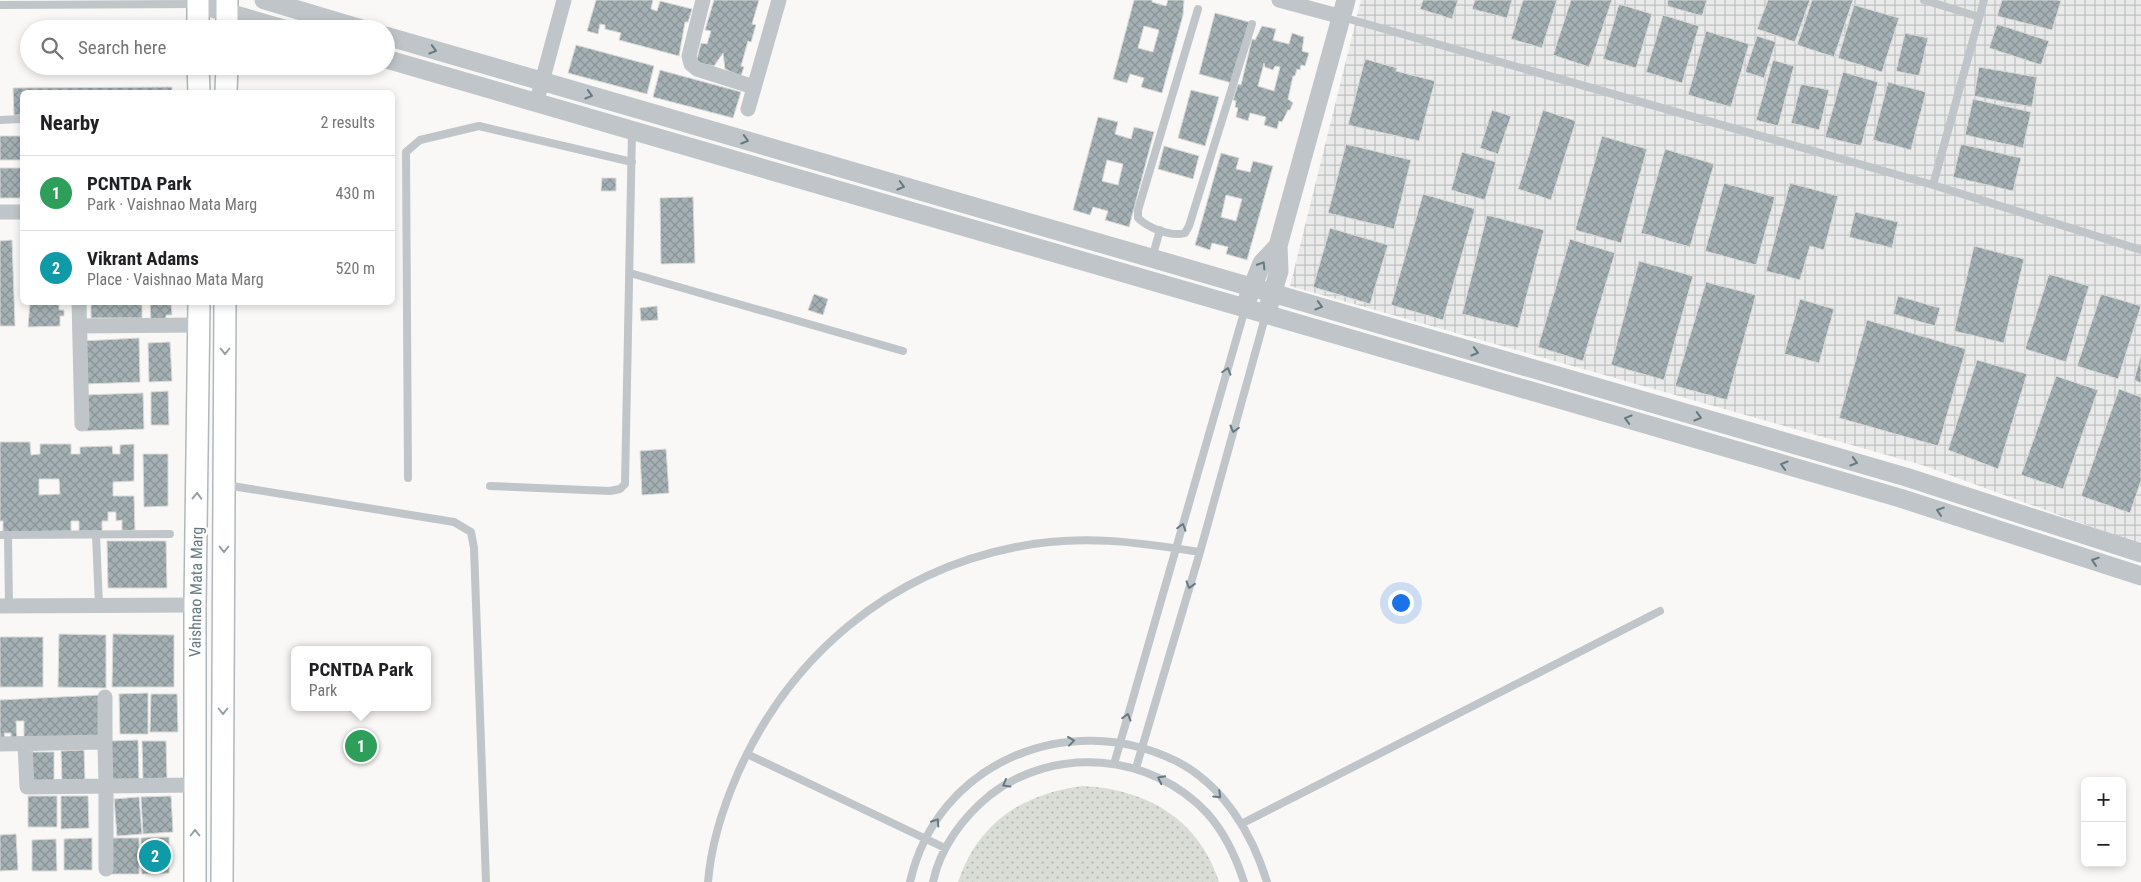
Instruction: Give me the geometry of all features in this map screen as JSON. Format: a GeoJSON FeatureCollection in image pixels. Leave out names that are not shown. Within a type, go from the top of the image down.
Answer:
{"type":"FeatureCollection","features":[{"type":"Feature","properties":{"kind":"main road"},"geometry":{"type":"LineString","coordinates":[[198,2],[198,20]]}},
{"type":"Feature","properties":{"kind":"main road"},"geometry":{"type":"LineString","coordinates":[[198,75],[199,90]]}},
{"type":"Feature","properties":{"kind":"main road"},"geometry":{"type":"LineString","coordinates":[[226,75],[226,90]]}},
{"type":"Feature","properties":{"kind":"main road","name":"Vaishnao Mata Marg"},"geometry":{"type":"LineString","coordinates":[[195,882],[195,605],[199,305]]}},
{"type":"Feature","properties":{"kind":"main road","name":"Vaishnao Mata Marg"},"geometry":{"type":"LineString","coordinates":[[222,882],[225,305]]}},
{"type":"Feature","properties":{"kind":"street"},"geometry":{"type":"LineString","coordinates":[[264,0],[332,20]]}},
{"type":"Feature","properties":{"kind":"street"},"geometry":{"type":"LineString","coordinates":[[536,104],[564,0]]}},
{"type":"Feature","properties":{"kind":"street"},"geometry":{"type":"LineString","coordinates":[[748,109],[779,0]]}},
{"type":"Feature","properties":{"kind":"street"},"geometry":{"type":"LineString","coordinates":[[1266,314],[1279,271],[1278,246],[1344,9],[1279,0]]}},
{"type":"Feature","properties":{"kind":"street"},"geometry":{"type":"LineString","coordinates":[[698,1],[689,56],[691,64],[697,69],[754,87]]}},
{"type":"Feature","properties":{"kind":"street"},"geometry":{"type":"LineString","coordinates":[[198,2],[227,14],[250,20]]}},
{"type":"Feature","properties":{"kind":"street"},"geometry":{"type":"LineString","coordinates":[[395,39],[1906,477],[2141,553]]}},
{"type":"Feature","properties":{"kind":"street"},"geometry":{"type":"LineString","coordinates":[[395,62],[1900,498],[2141,576]]}},
{"type":"Feature","properties":{"kind":"street"},"geometry":{"type":"LineString","coordinates":[[0,212],[20,212]]}},
{"type":"Feature","properties":{"kind":"street"},"geometry":{"type":"LineString","coordinates":[[1245,308],[1251,287],[1262,262],[1278,246]]}},
{"type":"Feature","properties":{"kind":"street"},"geometry":{"type":"LineString","coordinates":[[79,305],[82,424]]}},
{"type":"Feature","properties":{"kind":"street"},"geometry":{"type":"LineString","coordinates":[[80,326],[199,325]]}},
{"type":"Feature","properties":{"kind":"street"},"geometry":{"type":"LineString","coordinates":[[4,606],[195,605]]}},
{"type":"Feature","properties":{"kind":"street"},"geometry":{"type":"LineString","coordinates":[[105,697],[106,868]]}},
{"type":"Feature","properties":{"kind":"street"},"geometry":{"type":"LineString","coordinates":[[0,744],[106,742]]}},
{"type":"Feature","properties":{"kind":"street"},"geometry":{"type":"LineString","coordinates":[[25,744],[27,787],[194,785]]}},
{"type":"Feature","properties":{"kind":"lane"},"geometry":{"type":"LineString","coordinates":[[1924,0],[1979,17]]}},
{"type":"Feature","properties":{"kind":"lane"},"geometry":{"type":"LineString","coordinates":[[1934,185],[1984,0]]}},
{"type":"Feature","properties":{"kind":"lane"},"geometry":{"type":"LineString","coordinates":[[0,5],[198,2]]}},
{"type":"Feature","properties":{"kind":"lane"},"geometry":{"type":"LineString","coordinates":[[1198,9],[1138,210],[1138,218],[1145,224],[1160,230],[1178,235],[1184,233],[1189,226],[1252,24]]}},
{"type":"Feature","properties":{"kind":"lane"},"geometry":{"type":"LineString","coordinates":[[1344,9],[1934,185],[2141,250]]}},
{"type":"Feature","properties":{"kind":"lane"},"geometry":{"type":"LineString","coordinates":[[0,120],[20,120]]}},
{"type":"Feature","properties":{"kind":"lane"},"geometry":{"type":"LineString","coordinates":[[408,478],[406,152],[420,140],[479,126],[632,162]]}},
{"type":"Feature","properties":{"kind":"lane"},"geometry":{"type":"LineString","coordinates":[[490,486],[610,491],[620,489],[624,484],[632,131]]}},
{"type":"Feature","properties":{"kind":"lane"},"geometry":{"type":"LineString","coordinates":[[1152,258],[1160,230]]}},
{"type":"Feature","properties":{"kind":"lane"},"geometry":{"type":"LineString","coordinates":[[630,274],[903,351]]}},
{"type":"Feature","properties":{"kind":"lane"},"geometry":{"type":"LineString","coordinates":[[1114,764],[1245,308]]}},
{"type":"Feature","properties":{"kind":"lane"},"geometry":{"type":"LineString","coordinates":[[1136,768],[1200,552],[1266,314]]}},
{"type":"Feature","properties":{"kind":"lane"},"geometry":{"type":"LineString","coordinates":[[224,485],[454,522],[471,532],[474,548],[486,882]]}},
{"type":"Feature","properties":{"kind":"lane"},"geometry":{"type":"LineString","coordinates":[[4,606],[4,535],[170,534]]}},
{"type":"Feature","properties":{"kind":"lane"},"geometry":{"type":"LineString","coordinates":[[96,535],[99,605]]}},
{"type":"Feature","properties":{"kind":"lane"},"geometry":{"type":"LineString","coordinates":[[708,882],[716,838],[726,799],[760,727],[783,694],[809,663],[838,635],[869,610],[903,589],[939,571],[977,557],[1016,547],[1056,541],[1120,541],[1200,552]]}},
{"type":"Feature","properties":{"kind":"lane"},"geometry":{"type":"LineString","coordinates":[[1242,823],[1660,610]]}},
{"type":"Feature","properties":{"kind":"lane"},"geometry":{"type":"LineString","coordinates":[[910,882],[926,838],[943,811],[964,787],[990,768],[1018,753],[1048,744],[1080,740],[1120,742],[1142,747],[1177,762],[1202,780],[1225,801],[1242,823],[1258,851],[1267,882]]}},
{"type":"Feature","properties":{"kind":"lane"},"geometry":{"type":"LineString","coordinates":[[747,754],[945,848]]}},
{"type":"Feature","properties":{"kind":"lane"},"geometry":{"type":"LineString","coordinates":[[933,882],[945,848],[960,824],[1002,786],[1026,774],[1053,765],[1081,761],[1136,768],[1186,794],[1207,813],[1224,835],[1237,860],[1244,882]]}},
{"type":"Feature","properties":{"kind":"shaded area"},"geometry":{"type":"Polygon","coordinates":[[[1361,0],[2141,0],[2141,545],[1922,465],[1290,286],[1361,0]]]}},
{"type":"Feature","properties":{"kind":"shaded area"},"geometry":{"type":"Polygon","coordinates":[[[1082,786],[1105,788],[1127,793],[1167,811],[1198,840],[1210,860],[1219,882],[958,882],[977,843],[1005,815],[1022,804],[1040,796],[1082,786]]]}},
{"type":"Feature","properties":{"kind":"building"},"geometry":{"type":"Polygon","coordinates":[[[596,0],[653,0],[651,9],[657,11],[660,1],[692,9],[688,22],[685,22],[679,56],[619,40],[621,33],[605,29],[605,25],[600,24],[598,34],[587,31],[596,0]]]}},
{"type":"Feature","properties":{"kind":"building"},"geometry":{"type":"Polygon","coordinates":[[[714,0],[759,0],[752,24],[756,25],[751,42],[748,41],[741,66],[744,67],[741,76],[725,69],[723,53],[714,66],[696,63],[701,43],[707,44],[711,31],[705,30],[714,0]]]}},
{"type":"Feature","properties":{"kind":"building"},"geometry":{"type":"Polygon","coordinates":[[[1134,0],[1152,0],[1152,2],[1166,6],[1168,0],[1184,0],[1183,15],[1162,93],[1141,87],[1144,78],[1130,74],[1127,83],[1113,79],[1134,0]],[[1144,26],[1138,48],[1153,52],[1159,30],[1144,26]]]}},
{"type":"Feature","properties":{"kind":"building"},"geometry":{"type":"Polygon","coordinates":[[[1423,0],[1458,0],[1452,19],[1420,9],[1423,0]]]}},
{"type":"Feature","properties":{"kind":"building"},"geometry":{"type":"Polygon","coordinates":[[[1475,0],[1512,0],[1507,18],[1472,9],[1475,0]]]}},
{"type":"Feature","properties":{"kind":"building"},"geometry":{"type":"Polygon","coordinates":[[[1523,0],[1557,0],[1542,48],[1511,39],[1523,0]]]}},
{"type":"Feature","properties":{"kind":"building"},"geometry":{"type":"Polygon","coordinates":[[[1571,0],[1612,0],[1589,67],[1553,55],[1571,0]]]}},
{"type":"Feature","properties":{"kind":"building"},"geometry":{"type":"Polygon","coordinates":[[[1668,0],[1707,0],[1702,16],[1667,6],[1668,0]]]}},
{"type":"Feature","properties":{"kind":"building"},"geometry":{"type":"Polygon","coordinates":[[[1768,0],[1810,0],[1795,42],[1757,29],[1768,0]]]}},
{"type":"Feature","properties":{"kind":"building"},"geometry":{"type":"Polygon","coordinates":[[[1812,0],[1853,0],[1834,57],[1797,45],[1812,0]]]}},
{"type":"Feature","properties":{"kind":"building"},"geometry":{"type":"Polygon","coordinates":[[[2002,0],[2061,1],[2052,30],[1997,16],[2002,0]]]}},
{"type":"Feature","properties":{"kind":"building"},"geometry":{"type":"Polygon","coordinates":[[[1619,4],[1652,14],[1636,68],[1603,59],[1619,4]]]}},
{"type":"Feature","properties":{"kind":"building"},"geometry":{"type":"Polygon","coordinates":[[[1854,5],[1899,18],[1882,72],[1838,58],[1854,5]]]}},
{"type":"Feature","properties":{"kind":"building"},"geometry":{"type":"Polygon","coordinates":[[[1215,13],[1249,22],[1232,83],[1199,74],[1215,13]]]}},
{"type":"Feature","properties":{"kind":"building"},"geometry":{"type":"Polygon","coordinates":[[[1663,15],[1699,26],[1682,83],[1646,72],[1663,15]]]}},
{"type":"Feature","properties":{"kind":"building"},"geometry":{"type":"Polygon","coordinates":[[[1997,24],[2049,41],[2041,65],[1989,48],[1997,24]]]}},
{"type":"Feature","properties":{"kind":"building"},"geometry":{"type":"Polygon","coordinates":[[[1262,26],[1276,29],[1273,40],[1289,44],[1292,33],[1304,37],[1302,51],[1309,53],[1305,66],[1301,65],[1300,70],[1297,69],[1295,76],[1293,76],[1288,99],[1293,103],[1282,122],[1279,121],[1277,129],[1264,125],[1266,117],[1250,113],[1248,121],[1236,117],[1238,108],[1235,107],[1236,101],[1233,100],[1238,84],[1241,85],[1252,39],[1255,40],[1262,26]],[[1264,63],[1258,86],[1274,91],[1280,67],[1275,66],[1273,70],[1265,67],[1264,63]]]}},
{"type":"Feature","properties":{"kind":"building"},"geometry":{"type":"Polygon","coordinates":[[[1706,31],[1749,44],[1731,107],[1688,95],[1706,31]]]}},
{"type":"Feature","properties":{"kind":"building"},"geometry":{"type":"Polygon","coordinates":[[[1905,33],[1928,38],[1919,76],[1896,71],[1905,33]]]}},
{"type":"Feature","properties":{"kind":"building"},"geometry":{"type":"Polygon","coordinates":[[[1757,36],[1776,42],[1764,78],[1745,72],[1757,36]]]}},
{"type":"Feature","properties":{"kind":"building"},"geometry":{"type":"Polygon","coordinates":[[[576,45],[654,66],[647,94],[568,73],[576,45]]]}},
{"type":"Feature","properties":{"kind":"building"},"geometry":{"type":"Polygon","coordinates":[[[1365,59],[1397,68],[1396,71],[1435,81],[1419,141],[1348,125],[1365,59]]]}},
{"type":"Feature","properties":{"kind":"building"},"geometry":{"type":"Polygon","coordinates":[[[1773,60],[1794,66],[1778,126],[1756,120],[1773,60]]]}},
{"type":"Feature","properties":{"kind":"building"},"geometry":{"type":"Polygon","coordinates":[[[1979,67],[2037,77],[2032,107],[1974,96],[1979,67]]]}},
{"type":"Feature","properties":{"kind":"building"},"geometry":{"type":"Polygon","coordinates":[[[660,70],[741,92],[733,118],[653,97],[660,70]]]}},
{"type":"Feature","properties":{"kind":"building"},"geometry":{"type":"Polygon","coordinates":[[[1843,72],[1878,82],[1861,146],[1825,137],[1843,72]]]}},
{"type":"Feature","properties":{"kind":"building"},"geometry":{"type":"Polygon","coordinates":[[[1888,82],[1926,92],[1911,150],[1873,140],[1888,82]]]}},
{"type":"Feature","properties":{"kind":"building"},"geometry":{"type":"Polygon","coordinates":[[[1801,84],[1829,90],[1819,130],[1791,123],[1801,84]]]}},
{"type":"Feature","properties":{"kind":"building"},"geometry":{"type":"Polygon","coordinates":[[[172,87],[172,90],[20,90],[20,115],[14,115],[13,88],[172,87]]]}},
{"type":"Feature","properties":{"kind":"building"},"geometry":{"type":"Polygon","coordinates":[[[1191,90],[1219,97],[1205,146],[1178,138],[1191,90]]]}},
{"type":"Feature","properties":{"kind":"building"},"geometry":{"type":"Polygon","coordinates":[[[1973,99],[2031,112],[2023,148],[1965,135],[1973,99]]]}},
{"type":"Feature","properties":{"kind":"building"},"geometry":{"type":"Polygon","coordinates":[[[1492,110],[1511,116],[1498,154],[1480,148],[1492,110]]]}},
{"type":"Feature","properties":{"kind":"building"},"geometry":{"type":"Polygon","coordinates":[[[1543,110],[1576,121],[1551,200],[1518,189],[1543,110]]]}},
{"type":"Feature","properties":{"kind":"building"},"geometry":{"type":"Polygon","coordinates":[[[1098,117],[1118,122],[1115,134],[1131,139],[1134,127],[1154,132],[1129,227],[1105,220],[1108,211],[1093,207],[1090,215],[1073,210],[1098,117]],[[1107,160],[1102,181],[1118,185],[1123,164],[1107,160]]]}},
{"type":"Feature","properties":{"kind":"building"},"geometry":{"type":"Polygon","coordinates":[[[0,136],[20,136],[20,160],[0,160],[0,136]]]}},
{"type":"Feature","properties":{"kind":"building"},"geometry":{"type":"Polygon","coordinates":[[[1602,136],[1647,149],[1621,243],[1575,230],[1602,136]]]}},
{"type":"Feature","properties":{"kind":"building"},"geometry":{"type":"Polygon","coordinates":[[[1346,144],[1411,160],[1394,229],[1328,213],[1346,144]]]}},
{"type":"Feature","properties":{"kind":"building"},"geometry":{"type":"Polygon","coordinates":[[[1961,144],[2021,158],[2013,191],[1953,177],[1961,144]]]}},
{"type":"Feature","properties":{"kind":"building"},"geometry":{"type":"Polygon","coordinates":[[[1164,146],[1199,156],[1193,179],[1158,169],[1164,146]]]}},
{"type":"Feature","properties":{"kind":"building"},"geometry":{"type":"Polygon","coordinates":[[[1665,149],[1714,164],[1690,247],[1641,233],[1665,149]]]}},
{"type":"Feature","properties":{"kind":"building"},"geometry":{"type":"Polygon","coordinates":[[[1462,152],[1496,162],[1485,200],[1451,190],[1462,152]]]}},
{"type":"Feature","properties":{"kind":"building"},"geometry":{"type":"Polygon","coordinates":[[[1221,153],[1239,158],[1236,169],[1250,172],[1253,161],[1273,166],[1247,260],[1226,254],[1228,247],[1212,243],[1210,250],[1195,245],[1221,153]],[[1226,195],[1221,217],[1236,221],[1242,199],[1226,195]]]}},
{"type":"Feature","properties":{"kind":"building"},"geometry":{"type":"Polygon","coordinates":[[[0,168],[20,168],[20,198],[0,198],[0,168]]]}},
{"type":"Feature","properties":{"kind":"building"},"geometry":{"type":"Polygon","coordinates":[[[602,178],[616,178],[616,191],[601,191],[602,178]]]}},
{"type":"Feature","properties":{"kind":"building"},"geometry":{"type":"Polygon","coordinates":[[[1724,183],[1775,197],[1756,265],[1705,251],[1724,183]]]}},
{"type":"Feature","properties":{"kind":"building"},"geometry":{"type":"Polygon","coordinates":[[[1790,183],[1838,196],[1824,250],[1810,246],[1800,280],[1766,271],[1790,183]]]}},
{"type":"Feature","properties":{"kind":"building"},"geometry":{"type":"Polygon","coordinates":[[[1423,194],[1475,209],[1443,320],[1391,305],[1423,194]]]}},
{"type":"Feature","properties":{"kind":"building"},"geometry":{"type":"Polygon","coordinates":[[[693,197],[695,263],[661,264],[660,198],[693,197]]]}},
{"type":"Feature","properties":{"kind":"building"},"geometry":{"type":"Polygon","coordinates":[[[1855,212],[1898,222],[1892,248],[1849,237],[1855,212]]]}},
{"type":"Feature","properties":{"kind":"building"},"geometry":{"type":"Polygon","coordinates":[[[1487,215],[1544,230],[1518,328],[1462,314],[1487,215]]]}},
{"type":"Feature","properties":{"kind":"building"},"geometry":{"type":"Polygon","coordinates":[[[1330,228],[1388,245],[1370,304],[1313,287],[1330,228]]]}},
{"type":"Feature","properties":{"kind":"building"},"geometry":{"type":"Polygon","coordinates":[[[1570,239],[1615,253],[1583,361],[1538,347],[1570,239]]]}},
{"type":"Feature","properties":{"kind":"building"},"geometry":{"type":"Polygon","coordinates":[[[12,240],[15,326],[0,326],[0,241],[12,240]]]}},
{"type":"Feature","properties":{"kind":"building"},"geometry":{"type":"Polygon","coordinates":[[[1974,246],[2024,259],[2004,343],[1954,331],[1974,246]]]}},
{"type":"Feature","properties":{"kind":"building"},"geometry":{"type":"Polygon","coordinates":[[[1639,261],[1693,276],[1664,380],[1611,365],[1639,261]]]}},
{"type":"Feature","properties":{"kind":"building"},"geometry":{"type":"Polygon","coordinates":[[[2049,274],[2089,286],[2066,362],[2025,349],[2049,274]]]}},
{"type":"Feature","properties":{"kind":"building"},"geometry":{"type":"Polygon","coordinates":[[[1706,282],[1756,295],[1727,400],[1675,386],[1706,282]]]}},
{"type":"Feature","properties":{"kind":"building"},"geometry":{"type":"Polygon","coordinates":[[[814,294],[828,299],[823,315],[808,310],[814,294]]]}},
{"type":"Feature","properties":{"kind":"building"},"geometry":{"type":"Polygon","coordinates":[[[2101,294],[2141,306],[2118,379],[2077,366],[2101,294]]]}},
{"type":"Feature","properties":{"kind":"building"},"geometry":{"type":"Polygon","coordinates":[[[1898,296],[1940,308],[1935,326],[1893,314],[1898,296]]]}},
{"type":"Feature","properties":{"kind":"building"},"geometry":{"type":"Polygon","coordinates":[[[1800,299],[1834,309],[1819,363],[1784,354],[1800,299]]]}},
{"type":"Feature","properties":{"kind":"building"},"geometry":{"type":"Polygon","coordinates":[[[30,305],[59,305],[59,310],[64,310],[64,316],[60,316],[60,326],[28,327],[30,305]]]}},
{"type":"Feature","properties":{"kind":"building"},"geometry":{"type":"Polygon","coordinates":[[[91,305],[142,305],[142,318],[91,318],[91,305]]]}},
{"type":"Feature","properties":{"kind":"building"},"geometry":{"type":"Polygon","coordinates":[[[150,305],[171,305],[172,315],[166,315],[166,323],[151,323],[150,305]]]}},
{"type":"Feature","properties":{"kind":"building"},"geometry":{"type":"Polygon","coordinates":[[[657,306],[658,320],[641,321],[640,308],[657,306]]]}},
{"type":"Feature","properties":{"kind":"building"},"geometry":{"type":"Polygon","coordinates":[[[1867,320],[1966,349],[1938,446],[1839,418],[1867,320]]]}},
{"type":"Feature","properties":{"kind":"building"},"geometry":{"type":"Polygon","coordinates":[[[139,338],[140,382],[85,384],[83,341],[139,338]]]}},
{"type":"Feature","properties":{"kind":"building"},"geometry":{"type":"Polygon","coordinates":[[[170,342],[172,381],[149,382],[148,343],[170,342]]]}},
{"type":"Feature","properties":{"kind":"building"},"geometry":{"type":"Polygon","coordinates":[[[2141,355],[2141,383],[2134,380],[2141,355]]]}},
{"type":"Feature","properties":{"kind":"building"},"geometry":{"type":"Polygon","coordinates":[[[1977,360],[2027,374],[1998,469],[1948,450],[1977,360]]]}},
{"type":"Feature","properties":{"kind":"building"},"geometry":{"type":"Polygon","coordinates":[[[2056,376],[2098,390],[2063,489],[2021,475],[2056,376]]]}},
{"type":"Feature","properties":{"kind":"building"},"geometry":{"type":"Polygon","coordinates":[[[2119,389],[2141,397],[2141,481],[2130,513],[2081,496],[2119,389]]]}},
{"type":"Feature","properties":{"kind":"building"},"geometry":{"type":"Polygon","coordinates":[[[168,391],[169,425],[151,425],[151,392],[168,391]]]}},
{"type":"Feature","properties":{"kind":"building"},"geometry":{"type":"Polygon","coordinates":[[[143,393],[144,429],[85,431],[84,395],[143,393]]]}},
{"type":"Feature","properties":{"kind":"building"},"geometry":{"type":"Polygon","coordinates":[[[0,442],[30,442],[31,455],[40,454],[40,444],[71,444],[71,454],[80,454],[80,447],[112,446],[113,454],[120,454],[120,445],[134,444],[134,481],[113,482],[113,496],[134,496],[135,530],[122,531],[122,520],[116,521],[116,512],[108,512],[108,521],[102,521],[102,531],[79,531],[79,521],[71,521],[71,531],[3,532],[3,521],[0,521],[0,442]],[[39,479],[39,495],[60,494],[59,479],[39,479]]]}},
{"type":"Feature","properties":{"kind":"building"},"geometry":{"type":"Polygon","coordinates":[[[666,449],[669,493],[642,495],[640,451],[666,449]]]}},
{"type":"Feature","properties":{"kind":"building"},"geometry":{"type":"Polygon","coordinates":[[[143,454],[168,454],[168,506],[144,507],[143,454]]]}},
{"type":"Feature","properties":{"kind":"building"},"geometry":{"type":"Polygon","coordinates":[[[107,541],[166,541],[167,588],[108,588],[107,541]]]}},
{"type":"Feature","properties":{"kind":"building"},"geometry":{"type":"Polygon","coordinates":[[[59,634],[106,635],[106,688],[58,687],[59,634]]]}},
{"type":"Feature","properties":{"kind":"building"},"geometry":{"type":"Polygon","coordinates":[[[113,634],[174,635],[174,687],[112,687],[113,634]]]}},
{"type":"Feature","properties":{"kind":"building"},"geometry":{"type":"Polygon","coordinates":[[[0,637],[43,637],[43,687],[0,687],[0,637]]]}},
{"type":"Feature","properties":{"kind":"building"},"geometry":{"type":"Polygon","coordinates":[[[148,693],[148,734],[120,734],[119,694],[148,693]]]}},
{"type":"Feature","properties":{"kind":"building"},"geometry":{"type":"Polygon","coordinates":[[[151,694],[177,694],[178,732],[150,732],[151,694]]]}},
{"type":"Feature","properties":{"kind":"building"},"geometry":{"type":"Polygon","coordinates":[[[101,695],[103,735],[24,739],[24,721],[16,721],[17,739],[11,739],[11,733],[4,733],[5,738],[0,739],[0,700],[101,695]]]}},
{"type":"Feature","properties":{"kind":"building"},"geometry":{"type":"Polygon","coordinates":[[[138,740],[139,780],[112,780],[111,741],[138,740]]]}},
{"type":"Feature","properties":{"kind":"building"},"geometry":{"type":"Polygon","coordinates":[[[142,741],[166,741],[167,778],[143,779],[142,741]]]}},
{"type":"Feature","properties":{"kind":"building"},"geometry":{"type":"Polygon","coordinates":[[[84,750],[85,781],[62,781],[61,751],[84,750]]]}},
{"type":"Feature","properties":{"kind":"building"},"geometry":{"type":"Polygon","coordinates":[[[32,752],[54,752],[54,782],[33,782],[32,752]]]}},
{"type":"Feature","properties":{"kind":"building"},"geometry":{"type":"Polygon","coordinates":[[[28,796],[57,796],[57,827],[28,827],[28,796]]]}},
{"type":"Feature","properties":{"kind":"building"},"geometry":{"type":"Polygon","coordinates":[[[61,796],[88,796],[89,828],[61,829],[61,796]]]}},
{"type":"Feature","properties":{"kind":"building"},"geometry":{"type":"Polygon","coordinates":[[[171,796],[173,832],[143,834],[141,797],[171,796]]]}},
{"type":"Feature","properties":{"kind":"building"},"geometry":{"type":"Polygon","coordinates":[[[139,797],[142,834],[117,836],[114,799],[139,797]]]}},
{"type":"Feature","properties":{"kind":"building"},"geometry":{"type":"Polygon","coordinates":[[[16,834],[18,870],[0,871],[0,835],[16,834]]]}},
{"type":"Feature","properties":{"kind":"building"},"geometry":{"type":"Polygon","coordinates":[[[169,837],[169,873],[142,874],[141,838],[169,837]]]}},
{"type":"Feature","properties":{"kind":"building"},"geometry":{"type":"Polygon","coordinates":[[[92,838],[92,870],[64,870],[64,839],[92,838]]]}},
{"type":"Feature","properties":{"kind":"building"},"geometry":{"type":"Polygon","coordinates":[[[110,838],[139,838],[139,874],[110,874],[110,838]]]}},
{"type":"Feature","properties":{"kind":"building"},"geometry":{"type":"Polygon","coordinates":[[[56,839],[57,871],[32,871],[32,840],[56,839]]]}},
{"type":"Feature","properties":{"kind":"place","name":"PCNTDA Park"},"geometry":{"type":"Point","coordinates":[361,746]}},
{"type":"Feature","properties":{"kind":"place","name":"Vikrant Adams"},"geometry":{"type":"Point","coordinates":[155,856]}}]}
